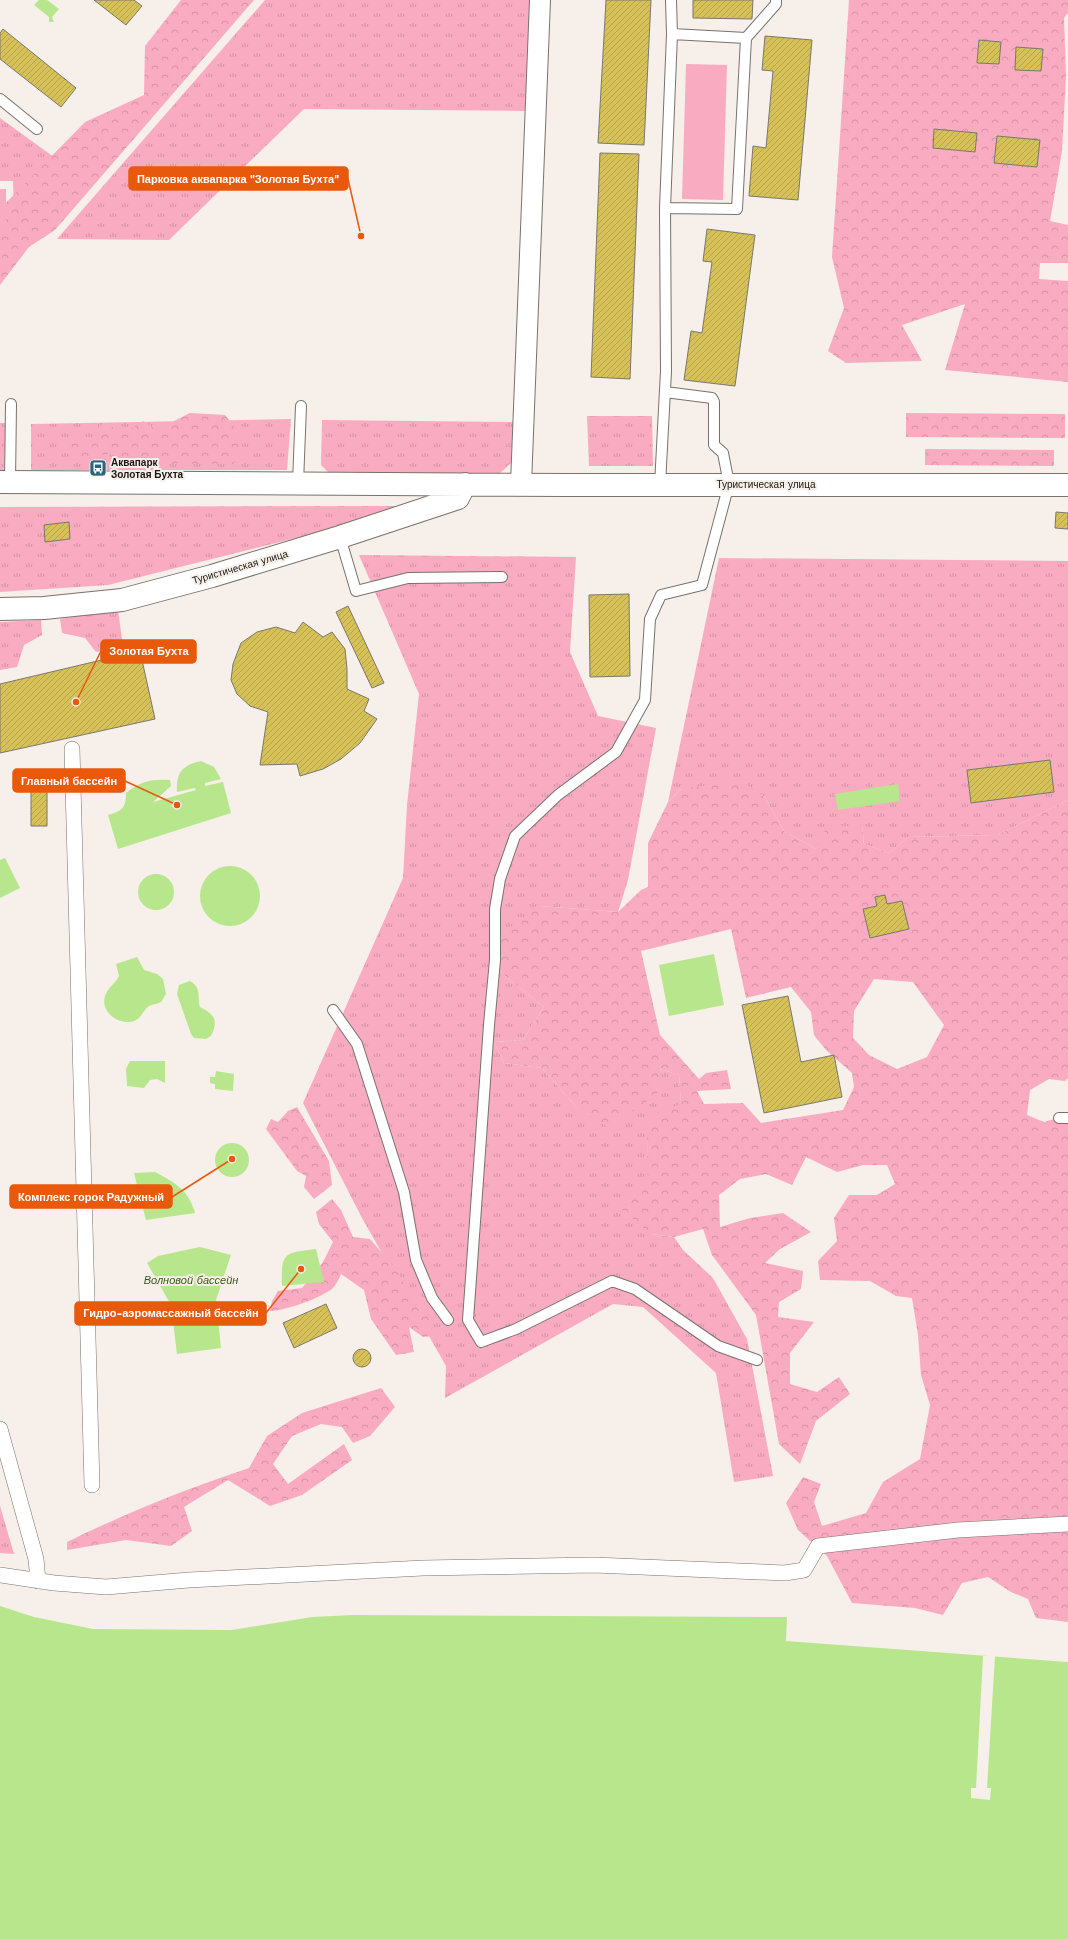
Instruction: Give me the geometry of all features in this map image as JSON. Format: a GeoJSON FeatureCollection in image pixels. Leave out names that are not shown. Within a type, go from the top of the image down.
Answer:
{"type":"FeatureCollection","features":[{"type":"Feature","properties":{"kind":"street"},"geometry":{"type":"LineString","coordinates":[[521,484],[540,0]]}},
{"type":"Feature","properties":{"kind":"street","name":"Туристическая улица"},"geometry":{"type":"LineString","coordinates":[[5,482],[660,485],[1068,484]]}},
{"type":"Feature","properties":{"kind":"street","name":"Туристическая улица"},"geometry":{"type":"LineString","coordinates":[[0,609],[44,608],[122,600],[212,576],[340,538],[458,498],[465,484]]}},
{"type":"Feature","properties":{"kind":"street"},"geometry":{"type":"LineString","coordinates":[[72,750],[92,1485]]}},
{"type":"Feature","properties":{"kind":"street"},"geometry":{"type":"LineString","coordinates":[[0,1429],[36,1559],[38,1581]]}},
{"type":"Feature","properties":{"kind":"street"},"geometry":{"type":"LineString","coordinates":[[0,1575],[38,1581],[106,1587],[189,1580],[423,1568],[594,1565],[785,1573],[804,1570],[818,1546],[958,1530],[1068,1524]]}},
{"type":"Feature","properties":{"kind":"lane"},"geometry":{"type":"LineString","coordinates":[[660,485],[665,392],[665,208],[672,34],[671,0]]}},
{"type":"Feature","properties":{"kind":"lane"},"geometry":{"type":"LineString","coordinates":[[665,208],[737,209],[746,38],[776,4],[776,0]]}},
{"type":"Feature","properties":{"kind":"lane"},"geometry":{"type":"LineString","coordinates":[[672,34],[746,38]]}},
{"type":"Feature","properties":{"kind":"lane"},"geometry":{"type":"LineString","coordinates":[[0,99],[37,129]]}},
{"type":"Feature","properties":{"kind":"lane"},"geometry":{"type":"LineString","coordinates":[[665,392],[712,398],[714,402],[714,445],[723,453],[729,484],[702,585],[661,595],[650,619],[645,700],[616,752],[558,795],[515,836],[500,879],[495,909],[495,960],[468,1320],[481,1342],[516,1329],[612,1281],[636,1289],[718,1346],[757,1360]]}},
{"type":"Feature","properties":{"kind":"lane"},"geometry":{"type":"LineString","coordinates":[[5,482],[11,404]]}},
{"type":"Feature","properties":{"kind":"lane"},"geometry":{"type":"LineString","coordinates":[[298,483],[301,406]]}},
{"type":"Feature","properties":{"kind":"lane"},"geometry":{"type":"LineString","coordinates":[[340,538],[356,591],[408,578],[502,577]]}},
{"type":"Feature","properties":{"kind":"lane"},"geometry":{"type":"LineString","coordinates":[[333,1010],[357,1044],[404,1192],[416,1260],[432,1298],[448,1320]]}},
{"type":"Feature","properties":{"kind":"green space"},"geometry":{"type":"Polygon","coordinates":[[[181,0],[254,0],[55,230],[29,247],[0,285],[0,209],[85,122],[144,95],[145,46],[181,0]]]}},
{"type":"Feature","properties":{"kind":"green space"},"geometry":{"type":"Polygon","coordinates":[[[265,0],[531,0],[527,111],[304,109],[169,240],[57,239],[265,0]]]}},
{"type":"Feature","properties":{"kind":"green space"},"geometry":{"type":"Polygon","coordinates":[[[849,0],[1068,0],[1068,13],[1064,18],[1066,76],[1062,151],[1050,221],[1068,225],[1068,263],[1040,263],[1039,279],[1068,281],[1068,382],[945,370],[965,304],[902,325],[922,361],[846,363],[828,351],[844,308],[832,257],[849,0]]]}},
{"type":"Feature","properties":{"kind":"green space"},"geometry":{"type":"Polygon","coordinates":[[[686,64],[727,65],[723,200],[682,199],[686,64]]]}},
{"type":"Feature","properties":{"kind":"green space"},"geometry":{"type":"Polygon","coordinates":[[[0,118],[58,160],[14,212],[13,181],[0,181],[0,118]]]}},
{"type":"Feature","properties":{"kind":"green space"},"geometry":{"type":"Polygon","coordinates":[[[0,189],[6,189],[6,234],[0,234],[0,189]]]}},
{"type":"Feature","properties":{"kind":"green space"},"geometry":{"type":"Polygon","coordinates":[[[190,413],[225,415],[241,435],[243,452],[233,464],[143,463],[108,454],[78,459],[67,453],[69,442],[90,439],[103,423],[125,433],[143,421],[156,430],[190,413]]]}},
{"type":"Feature","properties":{"kind":"green space"},"geometry":{"type":"Polygon","coordinates":[[[906,413],[1065,414],[1065,438],[906,437],[906,413]]]}},
{"type":"Feature","properties":{"kind":"green space"},"geometry":{"type":"Polygon","coordinates":[[[587,416],[652,416],[653,466],[589,466],[587,416]]]}},
{"type":"Feature","properties":{"kind":"green space"},"geometry":{"type":"Polygon","coordinates":[[[291,419],[287,470],[31,470],[31,424],[291,419]]]}},
{"type":"Feature","properties":{"kind":"green space"},"geometry":{"type":"Polygon","coordinates":[[[322,420],[513,422],[511,463],[500,473],[329,473],[321,465],[322,420]]]}},
{"type":"Feature","properties":{"kind":"green space"},"geometry":{"type":"Polygon","coordinates":[[[0,423],[6,423],[4,472],[0,472],[0,423]]]}},
{"type":"Feature","properties":{"kind":"green space"},"geometry":{"type":"Polygon","coordinates":[[[925,449],[1054,450],[1054,466],[925,465],[925,449]]]}},
{"type":"Feature","properties":{"kind":"green space"},"geometry":{"type":"Polygon","coordinates":[[[405,506],[404,511],[108,585],[0,592],[0,507],[405,506]]]}},
{"type":"Feature","properties":{"kind":"green space"},"geometry":{"type":"Polygon","coordinates":[[[359,555],[576,557],[570,652],[598,716],[656,728],[628,880],[618,912],[540,906],[504,975],[544,1007],[523,1040],[494,1042],[504,1063],[542,1068],[577,1108],[660,1069],[679,1075],[681,1104],[647,1135],[651,1234],[674,1237],[683,1250],[713,1278],[747,1339],[773,1476],[734,1482],[716,1373],[643,1307],[613,1304],[445,1398],[446,1366],[362,1218],[303,1103],[403,878],[407,805],[419,694],[359,555]]]}},
{"type":"Feature","properties":{"kind":"green space"},"geometry":{"type":"Polygon","coordinates":[[[719,558],[1068,561],[1068,800],[997,835],[908,837],[889,853],[864,844],[862,826],[816,849],[784,831],[764,796],[681,789],[668,802],[719,558]]]}},
{"type":"Feature","properties":{"kind":"green space"},"geometry":{"type":"Polygon","coordinates":[[[118,610],[123,647],[96,652],[85,638],[62,633],[60,619],[118,610]]]}},
{"type":"Feature","properties":{"kind":"green space"},"geometry":{"type":"Polygon","coordinates":[[[41,620],[42,635],[24,645],[17,667],[0,670],[0,622],[41,620]]]}},
{"type":"Feature","properties":{"kind":"green space"},"geometry":{"type":"Polygon","coordinates":[[[741,781],[764,796],[784,831],[816,849],[827,826],[862,826],[864,844],[889,853],[908,837],[997,835],[1068,800],[1068,1078],[1065,1081],[1049,1079],[1030,1090],[1027,1115],[1044,1122],[1068,1115],[1068,1622],[1036,1618],[1028,1599],[1011,1592],[988,1577],[962,1583],[943,1615],[915,1608],[852,1603],[827,1556],[798,1530],[786,1503],[803,1477],[821,1484],[814,1502],[822,1526],[866,1513],[883,1482],[920,1459],[930,1405],[921,1375],[918,1335],[912,1298],[896,1296],[870,1281],[820,1280],[818,1261],[837,1241],[834,1218],[849,1195],[877,1195],[895,1184],[887,1165],[863,1165],[837,1172],[806,1157],[792,1185],[766,1174],[740,1179],[719,1195],[720,1227],[750,1218],[783,1213],[811,1232],[780,1249],[765,1263],[803,1271],[801,1289],[779,1302],[778,1317],[814,1322],[790,1353],[790,1384],[817,1392],[839,1377],[850,1394],[816,1421],[800,1464],[779,1444],[756,1315],[712,1255],[703,1229],[674,1237],[651,1234],[621,1209],[648,1186],[647,1135],[650,1115],[681,1104],[679,1075],[660,1069],[657,1094],[609,1128],[577,1108],[542,1068],[504,1063],[494,1042],[523,1040],[544,1007],[504,975],[497,937],[540,906],[618,912],[641,890],[648,887],[648,843],[668,802],[681,789],[741,781]],[[731,929],[641,951],[660,1035],[699,1079],[706,1073],[727,1070],[731,1089],[697,1091],[704,1104],[743,1103],[761,1123],[843,1110],[854,1087],[852,1073],[826,1050],[814,1035],[811,1012],[791,987],[746,998],[731,929]],[[874,979],[854,1011],[853,1038],[869,1055],[897,1069],[927,1057],[944,1025],[913,982],[874,979]]]}},
{"type":"Feature","properties":{"kind":"green space"},"geometry":{"type":"Polygon","coordinates":[[[297,1107],[329,1161],[332,1185],[314,1199],[304,1187],[306,1176],[297,1171],[266,1129],[271,1119],[278,1122],[288,1111],[297,1107]]]}},
{"type":"Feature","properties":{"kind":"green space"},"geometry":{"type":"Polygon","coordinates":[[[332,1199],[341,1210],[353,1237],[370,1239],[396,1269],[414,1303],[431,1317],[433,1336],[423,1337],[409,1327],[414,1352],[396,1355],[371,1319],[364,1290],[341,1274],[333,1288],[328,1292],[312,1300],[270,1311],[272,1301],[278,1291],[302,1288],[323,1262],[333,1242],[319,1224],[316,1212],[332,1199]]]}},
{"type":"Feature","properties":{"kind":"green space"},"geometry":{"type":"Polygon","coordinates":[[[381,1388],[395,1407],[370,1436],[353,1443],[342,1427],[321,1424],[292,1436],[273,1464],[288,1484],[344,1444],[352,1460],[302,1495],[270,1506],[228,1480],[184,1507],[192,1531],[171,1546],[126,1540],[67,1550],[67,1542],[111,1521],[202,1484],[249,1468],[267,1436],[302,1413],[381,1388]]]}},
{"type":"Feature","properties":{"kind":"green space"},"geometry":{"type":"Polygon","coordinates":[[[0,1506],[14,1554],[0,1553],[0,1506]]]}},
{"type":"Feature","properties":{"kind":"water"},"geometry":{"type":"Polygon","coordinates":[[[39,0],[47,0],[59,9],[52,17],[54,22],[49,22],[49,17],[34,5],[39,0]]]}},
{"type":"Feature","properties":{"kind":"water"},"geometry":{"type":"Polygon","coordinates":[[[201,761],[214,767],[221,779],[205,783],[205,786],[223,782],[231,813],[118,849],[108,815],[117,812],[122,808],[125,802],[126,793],[142,783],[157,780],[170,780],[171,786],[153,802],[196,790],[195,788],[177,792],[178,779],[179,774],[185,767],[201,761]]]}},
{"type":"Feature","properties":{"kind":"water"},"geometry":{"type":"Polygon","coordinates":[[[898,784],[900,801],[838,810],[835,794],[898,784]]]}},
{"type":"Feature","properties":{"kind":"water"},"geometry":{"type":"Polygon","coordinates":[[[5,858],[20,888],[0,898],[0,860],[5,858]]]}},
{"type":"Feature","properties":{"kind":"water"},"geometry":{"type":"Polygon","coordinates":[[[230,866],[247,871],[255,879],[260,896],[255,913],[247,921],[230,926],[213,921],[205,913],[200,896],[205,879],[213,871],[230,866]]]}},
{"type":"Feature","properties":{"kind":"water"},"geometry":{"type":"Polygon","coordinates":[[[156,874],[169,879],[174,892],[169,905],[156,910],[143,905],[138,892],[143,879],[156,874]]]}},
{"type":"Feature","properties":{"kind":"water"},"geometry":{"type":"Polygon","coordinates":[[[714,954],[724,1005],[669,1016],[659,965],[714,954]]]}},
{"type":"Feature","properties":{"kind":"water"},"geometry":{"type":"Polygon","coordinates":[[[137,957],[144,970],[157,974],[163,979],[166,994],[161,1002],[149,1006],[137,1020],[128,1022],[117,1020],[105,1007],[105,996],[119,976],[116,964],[137,957]]]}},
{"type":"Feature","properties":{"kind":"water"},"geometry":{"type":"Polygon","coordinates":[[[190,981],[198,989],[200,1007],[212,1016],[215,1022],[211,1036],[206,1039],[194,1038],[191,1034],[177,994],[179,985],[190,981]]]}},
{"type":"Feature","properties":{"kind":"water"},"geometry":{"type":"Polygon","coordinates":[[[130,1061],[165,1061],[165,1083],[157,1079],[150,1080],[144,1088],[127,1086],[126,1069],[130,1061]]]}},
{"type":"Feature","properties":{"kind":"water"},"geometry":{"type":"Polygon","coordinates":[[[216,1071],[234,1074],[233,1091],[215,1089],[215,1084],[210,1083],[210,1077],[215,1077],[216,1071]]]}},
{"type":"Feature","properties":{"kind":"water"},"geometry":{"type":"Polygon","coordinates":[[[229,1143],[235,1143],[239,1144],[246,1150],[249,1160],[248,1167],[242,1174],[235,1177],[229,1177],[225,1176],[218,1170],[215,1163],[215,1157],[216,1153],[222,1146],[229,1143]]]}},
{"type":"Feature","properties":{"kind":"water"},"geometry":{"type":"Polygon","coordinates":[[[155,1172],[174,1183],[185,1193],[189,1198],[195,1213],[146,1220],[134,1173],[155,1172]]]}},
{"type":"Feature","properties":{"kind":"water","name":"Волновой бассейн"},"geometry":{"type":"Polygon","coordinates":[[[200,1247],[231,1255],[216,1300],[221,1348],[177,1354],[171,1305],[147,1263],[158,1256],[200,1247]]]}},
{"type":"Feature","properties":{"kind":"water"},"geometry":{"type":"Polygon","coordinates":[[[316,1249],[324,1282],[282,1286],[282,1266],[287,1256],[297,1252],[316,1249]]]}},
{"type":"Feature","properties":{"kind":"water"},"geometry":{"type":"Polygon","coordinates":[[[0,1606],[34,1617],[93,1629],[232,1630],[312,1617],[353,1615],[787,1617],[786,1641],[1068,1662],[1068,1939],[0,1939],[0,1606]]]}},
{"type":"Feature","properties":{"kind":"pier"},"geometry":{"type":"Polygon","coordinates":[[[983,1656],[995,1656],[987,1788],[991,1788],[990,1800],[971,1798],[971,1788],[976,1788],[983,1656]]]}},
{"type":"Feature","properties":{"kind":"building"},"geometry":{"type":"Polygon","coordinates":[[[94,0],[134,0],[142,6],[126,25],[94,0]]]}},
{"type":"Feature","properties":{"kind":"building"},"geometry":{"type":"Polygon","coordinates":[[[606,0],[651,0],[644,145],[598,143],[606,0]]]}},
{"type":"Feature","properties":{"kind":"building"},"geometry":{"type":"Polygon","coordinates":[[[693,0],[753,0],[752,19],[693,18],[693,0]]]}},
{"type":"Feature","properties":{"kind":"building"},"geometry":{"type":"Polygon","coordinates":[[[3,29],[76,88],[61,107],[0,59],[0,33],[3,29]]]}},
{"type":"Feature","properties":{"kind":"building"},"geometry":{"type":"Polygon","coordinates":[[[765,36],[812,40],[798,200],[749,196],[753,146],[766,148],[773,71],[762,70],[765,36]]]}},
{"type":"Feature","properties":{"kind":"building"},"geometry":{"type":"Polygon","coordinates":[[[979,40],[1001,42],[999,64],[977,63],[979,40]]]}},
{"type":"Feature","properties":{"kind":"building"},"geometry":{"type":"Polygon","coordinates":[[[1016,47],[1043,49],[1041,71],[1015,70],[1016,47]]]}},
{"type":"Feature","properties":{"kind":"building"},"geometry":{"type":"Polygon","coordinates":[[[934,129],[977,133],[975,152],[933,148],[934,129]]]}},
{"type":"Feature","properties":{"kind":"building"},"geometry":{"type":"Polygon","coordinates":[[[997,136],[1040,140],[1037,167],[994,163],[997,136]]]}},
{"type":"Feature","properties":{"kind":"building"},"geometry":{"type":"Polygon","coordinates":[[[600,153],[639,154],[630,379],[591,377],[600,153]]]}},
{"type":"Feature","properties":{"kind":"building"},"geometry":{"type":"Polygon","coordinates":[[[707,229],[755,235],[735,386],[684,380],[691,331],[702,333],[712,262],[703,261],[707,229]]]}},
{"type":"Feature","properties":{"kind":"building"},"geometry":{"type":"Polygon","coordinates":[[[1056,512],[1068,513],[1068,529],[1055,528],[1056,512]]]}},
{"type":"Feature","properties":{"kind":"building"},"geometry":{"type":"Polygon","coordinates":[[[69,522],[70,539],[45,542],[44,525],[69,522]]]}},
{"type":"Feature","properties":{"kind":"building"},"geometry":{"type":"Polygon","coordinates":[[[629,594],[630,676],[590,677],[589,595],[629,594]]]}},
{"type":"Feature","properties":{"kind":"building"},"geometry":{"type":"Polygon","coordinates":[[[348,606],[384,683],[372,688],[336,612],[348,606]]]}},
{"type":"Feature","properties":{"kind":"building"},"geometry":{"type":"Polygon","coordinates":[[[303,622],[323,637],[332,632],[345,649],[347,689],[369,699],[364,711],[377,719],[360,743],[341,759],[323,769],[300,776],[297,764],[260,765],[268,712],[250,706],[237,694],[231,680],[233,664],[241,643],[257,632],[276,627],[295,633],[303,622]]]}},
{"type":"Feature","properties":{"kind":"building"},"geometry":{"type":"Polygon","coordinates":[[[140,651],[155,719],[0,753],[0,684],[140,651]]]}},
{"type":"Feature","properties":{"kind":"building"},"geometry":{"type":"Polygon","coordinates":[[[1050,760],[1054,792],[971,803],[967,770],[1050,760]]]}},
{"type":"Feature","properties":{"kind":"building"},"geometry":{"type":"Polygon","coordinates":[[[31,786],[47,786],[47,826],[31,826],[31,786]]]}},
{"type":"Feature","properties":{"kind":"building"},"geometry":{"type":"Polygon","coordinates":[[[885,895],[887,904],[902,901],[909,929],[870,938],[863,909],[877,906],[875,897],[885,895]]]}},
{"type":"Feature","properties":{"kind":"building"},"geometry":{"type":"Polygon","coordinates":[[[788,996],[801,1062],[834,1055],[842,1097],[764,1113],[742,1005],[788,996]]]}},
{"type":"Feature","properties":{"kind":"building"},"geometry":{"type":"Polygon","coordinates":[[[326,1304],[337,1328],[294,1348],[283,1323],[326,1304]]]}},
{"type":"Feature","properties":{"kind":"building"},"geometry":{"type":"Polygon","coordinates":[[[358,1349],[366,1349],[371,1354],[369,1365],[366,1367],[358,1367],[353,1362],[353,1354],[358,1349]]]}},
{"type":"Feature","properties":{"kind":"place","name":"Парковка аквапарка \"Золотая Бухта\""},"geometry":{"type":"Point","coordinates":[361,236]}},
{"type":"Feature","properties":{"kind":"place","name":"Аквапарк Золотая Бухта"},"geometry":{"type":"Point","coordinates":[98,468]}},
{"type":"Feature","properties":{"kind":"place","name":"Золотая Бухта"},"geometry":{"type":"Point","coordinates":[76,702]}},
{"type":"Feature","properties":{"kind":"place","name":"Главный бассейн"},"geometry":{"type":"Point","coordinates":[177,805]}},
{"type":"Feature","properties":{"kind":"place","name":"Комплекс горок Радужный"},"geometry":{"type":"Point","coordinates":[232,1159]}},
{"type":"Feature","properties":{"kind":"place","name":"Гидро-аэромассажный бассейн"},"geometry":{"type":"Point","coordinates":[301,1269]}}]}
